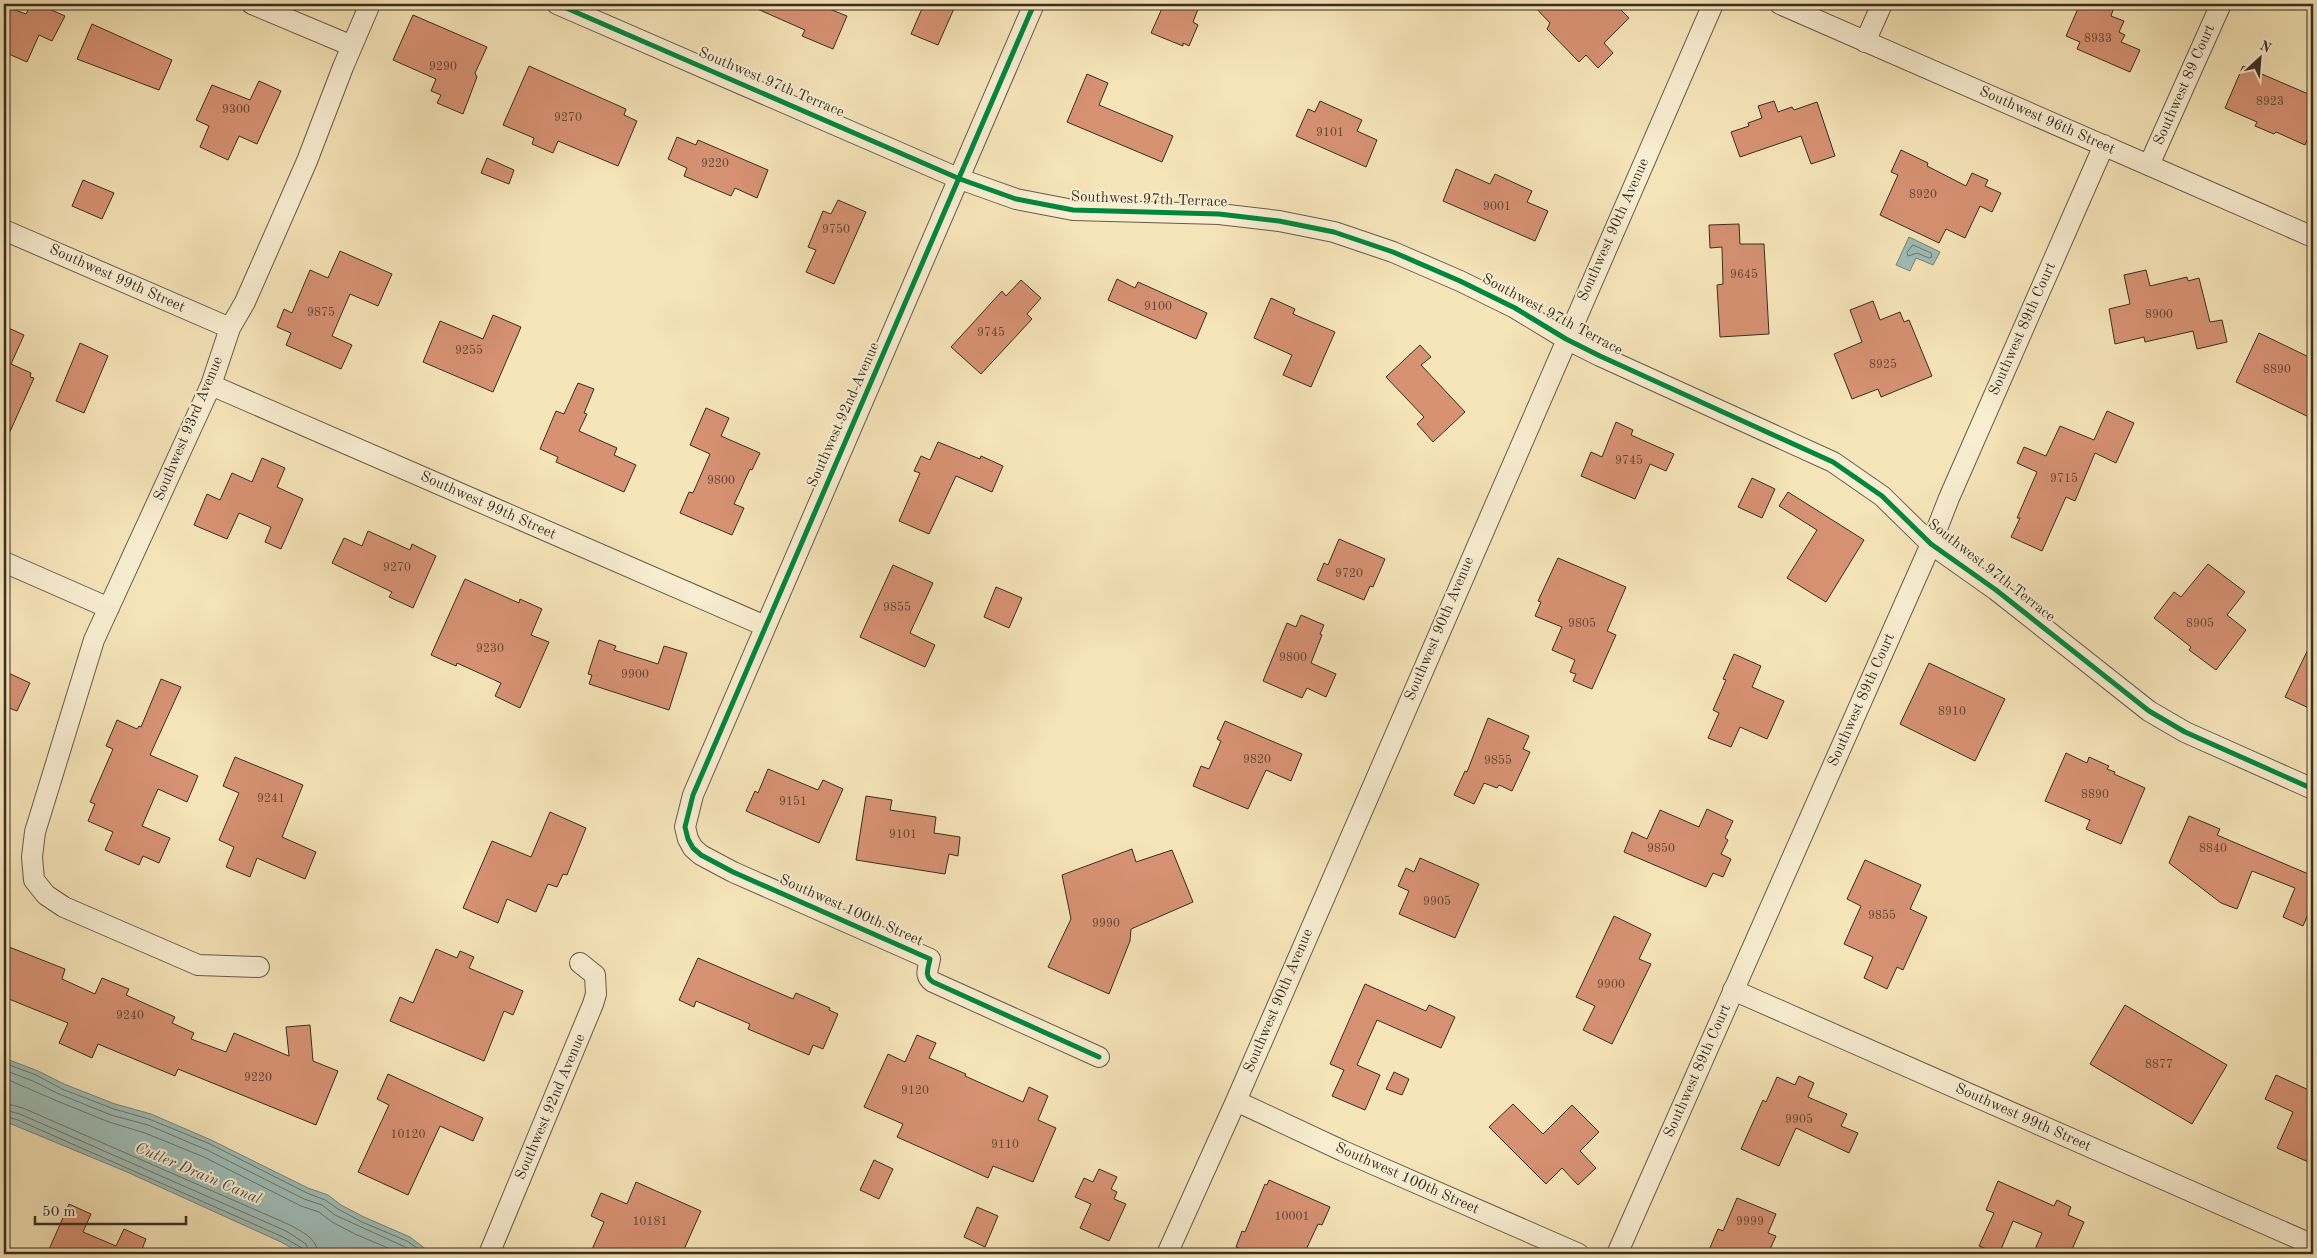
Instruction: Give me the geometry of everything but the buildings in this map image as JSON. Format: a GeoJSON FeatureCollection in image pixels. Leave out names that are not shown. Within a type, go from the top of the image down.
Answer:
{"type":"FeatureCollection","features":[{"type":"Feature","properties":{"kind":"street"},"geometry":{"type":"LineString","coordinates":[[252,4],[352,46]]}},
{"type":"Feature","properties":{"kind":"street","name":"Southwest 93rd Avenue"},"geometry":{"type":"LineString","coordinates":[[259,967],[198,965],[59,904],[39,888],[34,880],[32,857],[36,832],[94,640],[211,385],[230,328],[307,162],[370,4]]}},
{"type":"Feature","properties":{"kind":"street","name":"Southwest 97th Terrace"},"geometry":{"type":"LineString","coordinates":[[557,4],[960,178],[1016,199],[1073,210],[1219,214],[1279,220],[1334,232],[1393,252],[1460,281],[1515,308],[1566,339],[1832,462],[1882,496],[1931,544],[1996,590],[2149,711],[2185,732],[2313,789]]}},
{"type":"Feature","properties":{"kind":"street","name":"Southwest 92nd Avenue"},"geometry":{"type":"LineString","coordinates":[[688,839],[685,827],[693,795],[1034,4]]}},
{"type":"Feature","properties":{"kind":"street","name":"Southwest 90th Avenue"},"geometry":{"type":"LineString","coordinates":[[1167,1254],[1236,1101],[1713,4]]}},
{"type":"Feature","properties":{"kind":"street","name":"Southwest 96th Street"},"geometry":{"type":"LineString","coordinates":[[1780,4],[2313,237]]}},
{"type":"Feature","properties":{"kind":"street"},"geometry":{"type":"LineString","coordinates":[[1865,42],[1882,4]]}},
{"type":"Feature","properties":{"kind":"street","name":"Southwest 89 Court"},"geometry":{"type":"LineString","coordinates":[[2149,165],[2221,4]]}},
{"type":"Feature","properties":{"kind":"street","name":"Southwest 89th Court"},"geometry":{"type":"LineString","coordinates":[[1618,1254],[1931,544],[1949,498],[2104,145]]}},
{"type":"Feature","properties":{"kind":"street","name":"Southwest 99th Street"},"geometry":{"type":"LineString","coordinates":[[4,230],[230,328]]}},
{"type":"Feature","properties":{"kind":"street","name":"Southwest 99th Street"},"geometry":{"type":"LineString","coordinates":[[211,385],[765,626]]}},
{"type":"Feature","properties":{"kind":"street"},"geometry":{"type":"LineString","coordinates":[[4,562],[109,608]]}},
{"type":"Feature","properties":{"kind":"street","name":"Southwest 100th Street"},"geometry":{"type":"LineString","coordinates":[[688,839],[693,848],[701,854],[733,872],[930,959],[926,973],[928,979],[933,982],[1099,1057]]}},
{"type":"Feature","properties":{"kind":"street","name":"Southwest 92nd Avenue"},"geometry":{"type":"LineString","coordinates":[[489,1254],[593,1004],[596,994],[595,975],[580,963]]}},
{"type":"Feature","properties":{"kind":"street","name":"Southwest 99th Street"},"geometry":{"type":"LineString","coordinates":[[1733,990],[2313,1245]]}},
{"type":"Feature","properties":{"kind":"street","name":"Southwest 100th Street"},"geometry":{"type":"LineString","coordinates":[[1236,1101],[1351,1154],[1579,1254]]}},
{"type":"Feature","properties":{"kind":"water"},"geometry":{"type":"Polygon","coordinates":[[[1909,237],[1940,252],[1933,265],[1916,258],[1910,271],[1896,265],[1909,237]]]}},
{"type":"Feature","properties":{"kind":"water","name":"Cutler Drain Canal"},"geometry":{"type":"Polygon","coordinates":[[[4,1058],[115,1104],[151,1114],[211,1140],[308,1188],[328,1195],[341,1205],[364,1217],[410,1237],[432,1254],[302,1254],[281,1242],[127,1172],[4,1121],[4,1058]]]}},
{"type":"Feature","properties":{"kind":"cycle path"},"geometry":{"type":"LineString","coordinates":[[557,4],[960,179],[1016,199],[1073,210],[1219,214],[1279,221],[1334,232],[1393,252],[1460,281],[1515,308],[1566,339],[1600,356],[1833,462],[1882,496],[1931,544],[1996,590],[2149,711],[2185,732],[2313,789]]}},
{"type":"Feature","properties":{"kind":"cycle path"},"geometry":{"type":"LineString","coordinates":[[1034,4],[693,795],[685,827],[693,848],[701,855],[733,872],[930,959],[928,977],[933,982],[1099,1057]]}}]}
